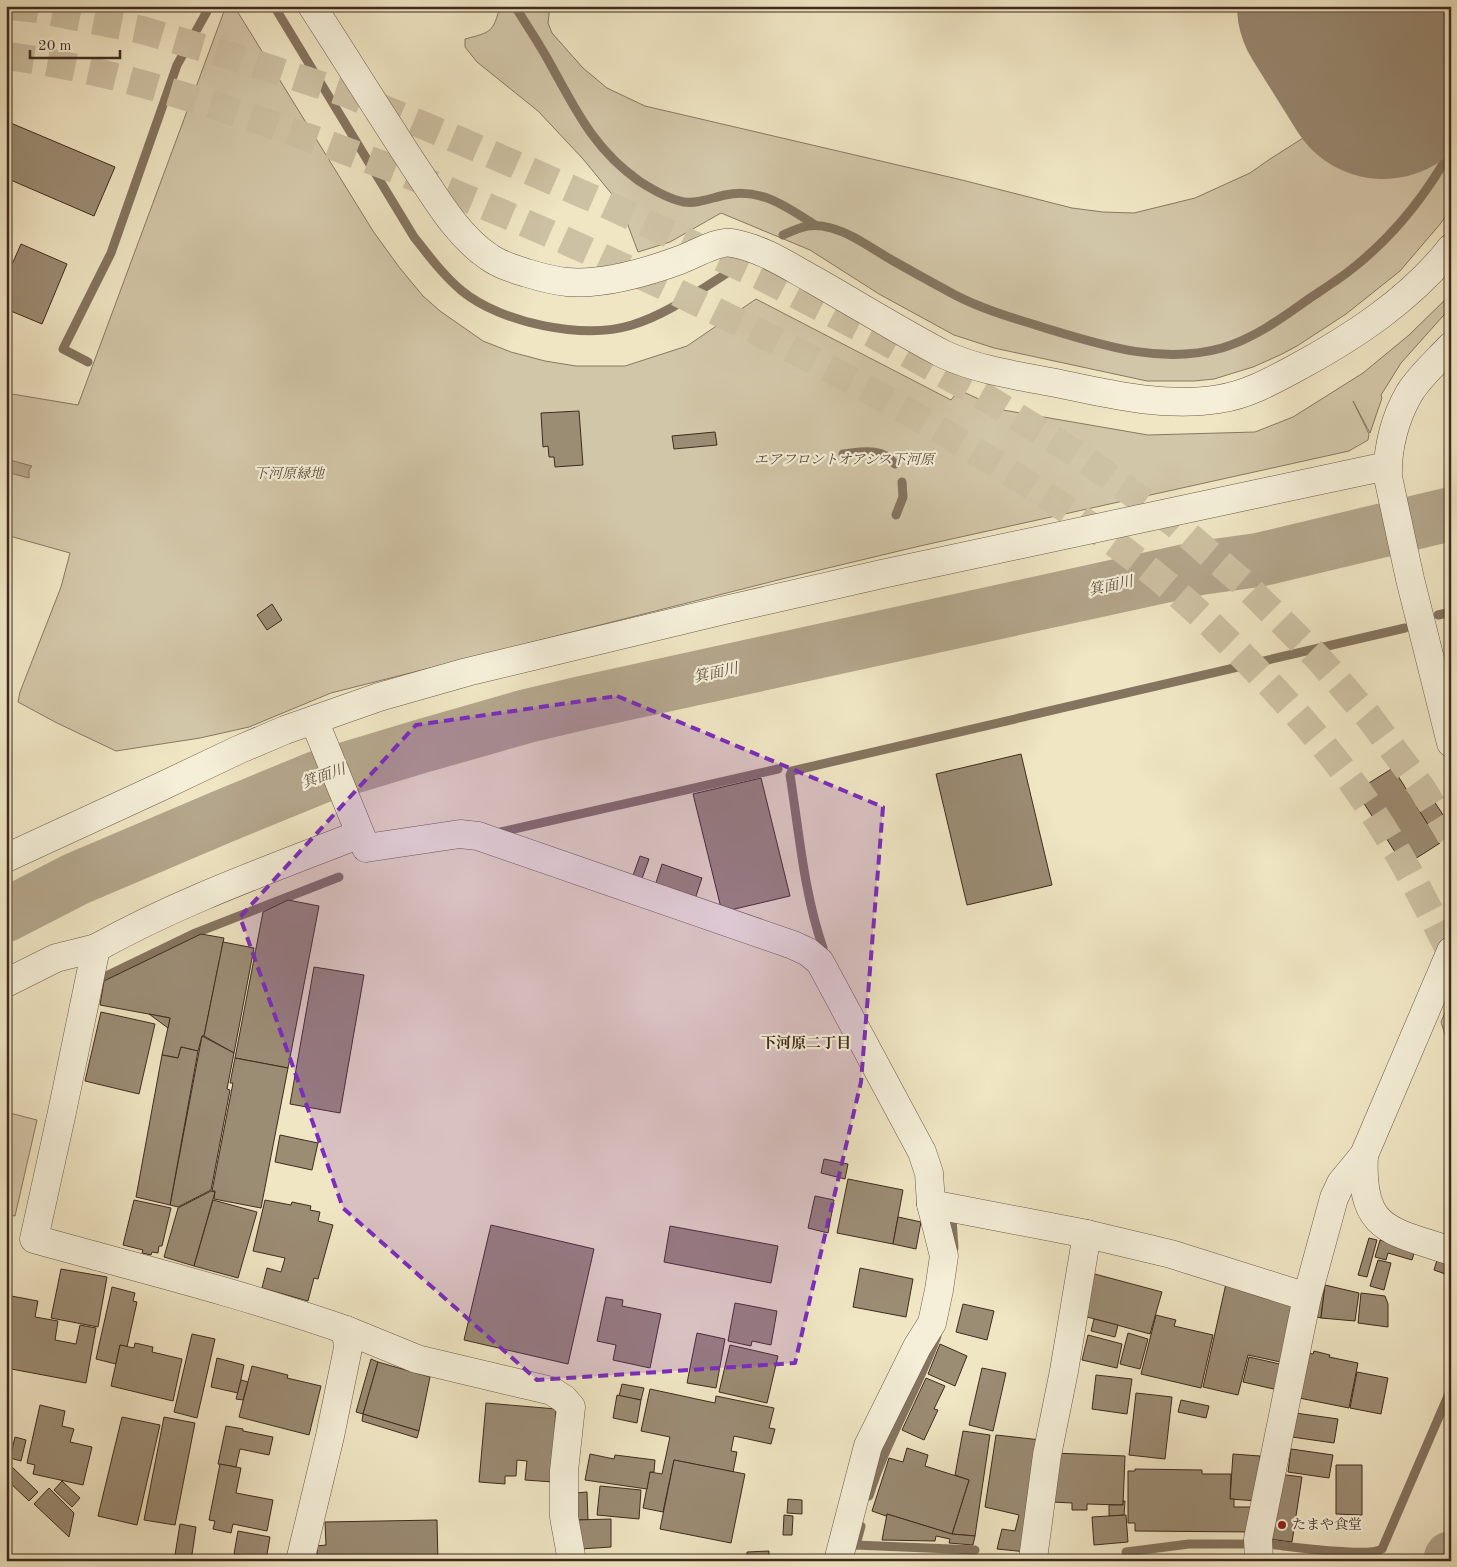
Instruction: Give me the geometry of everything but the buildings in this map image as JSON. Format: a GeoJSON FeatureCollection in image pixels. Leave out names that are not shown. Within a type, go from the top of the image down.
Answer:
{"type":"FeatureCollection","features":[{"type":"Feature","properties":{"kind":"street"},"geometry":{"type":"LineString","coordinates":[[312,6],[409,158],[456,226],[489,257],[514,270],[542,278],[566,282],[606,280],[654,269],[727,241],[765,253],[934,349],[966,362],[1063,385],[1141,399],[1192,402],[1220,399],[1247,392],[1310,360],[1366,325],[1408,294],[1427,276],[1451,248]]}},
{"type":"Feature","properties":{"kind":"street"},"geometry":{"type":"LineString","coordinates":[[1451,346],[1410,392],[1394,432],[1388,471],[1410,579],[1451,743]]}},
{"type":"Feature","properties":{"kind":"street"},"geometry":{"type":"LineString","coordinates":[[6,858],[285,730],[317,727],[379,697],[467,672],[882,574],[1388,471]]}},
{"type":"Feature","properties":{"kind":"street"},"geometry":{"type":"LineString","coordinates":[[317,727],[366,848],[452,834],[478,836],[793,945],[808,952],[820,962],[922,1152],[928,1173],[931,1204],[944,1256],[932,1323],[917,1347],[868,1446],[838,1561]]}},
{"type":"Feature","properties":{"kind":"street"},"geometry":{"type":"LineString","coordinates":[[6,983],[56,958],[96,948],[136,925],[358,830]]}},
{"type":"Feature","properties":{"kind":"street"},"geometry":{"type":"LineString","coordinates":[[96,948],[34,1239],[207,1286],[294,1312],[346,1330],[417,1359],[552,1390],[571,1407],[564,1471],[564,1517],[572,1561]]}},
{"type":"Feature","properties":{"kind":"street"},"geometry":{"type":"LineString","coordinates":[[1259,1561],[1258,1539],[1307,1297],[1334,1198],[1341,1183],[1364,1155],[1451,951]]}},
{"type":"Feature","properties":{"kind":"street"},"geometry":{"type":"LineString","coordinates":[[1364,1155],[1364,1191],[1377,1220],[1398,1233],[1451,1251]]}},
{"type":"Feature","properties":{"kind":"street"},"geometry":{"type":"LineString","coordinates":[[931,1204],[1087,1234],[1171,1254],[1307,1297]]}},
{"type":"Feature","properties":{"kind":"street"},"geometry":{"type":"LineString","coordinates":[[1033,1559],[1047,1455],[1064,1370],[1087,1234]]}},
{"type":"Feature","properties":{"kind":"street"},"geometry":{"type":"LineString","coordinates":[[300,1561],[330,1436],[348,1348],[346,1330]]}},
{"type":"Feature","properties":{"kind":"highlighted area"},"geometry":{"type":"Polygon","coordinates":[[[617,696],[883,807],[861,1082],[795,1363],[537,1380],[343,1208],[240,917],[416,725],[617,696]]]}},
{"type":"Feature","properties":{"kind":"green space","name":"下河原緑地"},"geometry":{"type":"Polygon","coordinates":[[[226,6],[234,6],[373,231],[423,296],[440,311],[483,341],[511,352],[545,361],[576,366],[625,366],[687,346],[756,299],[951,400],[959,390],[1003,410],[1148,435],[1255,432],[1293,417],[1363,373],[1409,335],[1451,294],[1451,307],[1401,363],[1381,395],[1382,398],[1370,433],[1353,401],[1369,434],[1368,440],[1349,451],[920,546],[782,579],[331,693],[249,727],[200,738],[116,751],[18,702],[20,692],[61,587],[70,553],[6,535],[6,393],[78,405],[226,6]]]}},
{"type":"Feature","properties":{"kind":"green space"},"geometry":{"type":"Polygon","coordinates":[[[500,6],[550,6],[548,23],[552,33],[583,68],[607,88],[645,106],[962,180],[1072,208],[1103,212],[1134,213],[1195,198],[1250,173],[1451,44],[1451,208],[1441,223],[1400,271],[1346,314],[1297,346],[1253,367],[1214,379],[1147,381],[994,348],[954,335],[879,294],[810,250],[721,213],[670,242],[638,252],[620,204],[583,159],[538,111],[477,62],[465,47],[465,39],[490,30],[495,22],[500,6]]]}},
{"type":"Feature","properties":{"kind":"green space"},"geometry":{"type":"Polygon","coordinates":[[[1451,998],[1451,1054],[1441,1022],[1451,998]]]}},
{"type":"Feature","properties":{"kind":"green space"},"geometry":{"type":"Polygon","coordinates":[[[6,1112],[37,1120],[15,1216],[6,1214],[6,1112]]]}},
{"type":"Feature","properties":{"kind":"shaded area"},"geometry":{"type":"Polygon","coordinates":[[[6,459],[32,466],[29,470],[29,478],[6,472],[6,459]]]}},
{"type":"Feature","properties":{"kind":"waterway"},"geometry":{"type":"LineString","coordinates":[[88,362],[63,349],[111,253],[177,65],[210,6]]}},
{"type":"Feature","properties":{"kind":"waterway"},"geometry":{"type":"LineString","coordinates":[[274,6],[414,237],[436,265],[462,291],[478,302],[498,312],[543,326],[590,331],[612,329],[632,325],[658,315],[684,301],[732,270]]}},
{"type":"Feature","properties":{"kind":"waterway"},"geometry":{"type":"LineString","coordinates":[[515,6],[596,140],[609,155],[639,181],[655,191],[684,202],[738,193],[761,196],[783,205],[815,225]]}},
{"type":"Feature","properties":{"kind":"waterway"},"geometry":{"type":"LineString","coordinates":[[783,235],[806,226],[824,226],[854,238],[955,295],[998,313],[1086,340],[1131,351],[1153,354],[1199,353],[1222,348],[1246,339],[1279,320],[1348,272],[1379,246],[1406,216],[1430,184],[1451,150]]}},
{"type":"Feature","properties":{"kind":"waterway"},"geometry":{"type":"LineString","coordinates":[[843,454],[878,453],[884,455],[895,464]]}},
{"type":"Feature","properties":{"kind":"waterway"},"geometry":{"type":"LineString","coordinates":[[896,515],[903,497],[902,482]]}},
{"type":"Feature","properties":{"kind":"waterway","name":"箕面川"},"geometry":{"type":"LineString","coordinates":[[6,915],[76,879],[319,777],[527,716],[1200,568],[1258,560],[1451,514]]}},
{"type":"Feature","properties":{"kind":"waterway"},"geometry":{"type":"LineString","coordinates":[[1438,615],[1451,612]]}},
{"type":"Feature","properties":{"kind":"waterway"},"geometry":{"type":"LineString","coordinates":[[823,948],[811,906],[799,840],[790,775],[792,771],[1405,628]]}},
{"type":"Feature","properties":{"kind":"waterway"},"geometry":{"type":"LineString","coordinates":[[501,832],[778,769]]}},
{"type":"Feature","properties":{"kind":"waterway"},"geometry":{"type":"LineString","coordinates":[[106,976],[193,934],[339,877]]}},
{"type":"Feature","properties":{"kind":"waterway"},"geometry":{"type":"LineString","coordinates":[[952,1219],[954,1248]]}},
{"type":"Feature","properties":{"kind":"waterway"},"geometry":{"type":"LineString","coordinates":[[869,1496],[884,1456],[937,1336]]}},
{"type":"Feature","properties":{"kind":"waterway"},"geometry":{"type":"LineString","coordinates":[[1267,1544],[1345,1552],[1382,1549],[1451,1389]]}},
{"type":"Feature","properties":{"kind":"waterway"},"geometry":{"type":"LineString","coordinates":[[856,1545],[861,1526]]}},
{"type":"Feature","properties":{"kind":"waterway"},"geometry":{"type":"LineString","coordinates":[[1126,1552],[1189,1544],[1249,1544]]}},
{"type":"Feature","properties":{"kind":"waterway"},"geometry":{"type":"LineString","coordinates":[[855,1545],[975,1550]]}},
{"type":"Feature","properties":{"kind":"runway"},"geometry":{"type":"LineString","coordinates":[[1338,6],[1383,78]]}},
{"type":"Feature","properties":{"kind":"tunnel"},"geometry":{"type":"LineString","coordinates":[[11,6],[38,9],[142,30],[241,59],[348,94],[601,202],[760,276],[878,337],[983,396],[1082,457],[1175,524],[1243,583],[1319,659],[1369,717],[1421,787],[1451,836]]}},
{"type":"Feature","properties":{"kind":"tunnel"},"geometry":{"type":"LineString","coordinates":[[6,56],[73,67],[140,83],[206,103],[319,141],[464,197],[606,259],[778,342],[900,407],[1010,473],[1069,511],[1155,574],[1207,621],[1277,692],[1321,742],[1361,795],[1408,870],[1451,953]]}},
{"type":"Feature","properties":{"kind":"place","name":"たまや食堂"},"geometry":{"type":"Point","coordinates":[1282,1525]}},
{"type":"Feature","properties":{"kind":"district","name":"下河原二丁目"},"geometry":{"type":"Point","coordinates":[806,1044]}},
{"type":"Feature","properties":{"kind":"park label","name":"エアフロントオアシス下河原"},"geometry":{"type":"Point","coordinates":[844,460]}}]}
